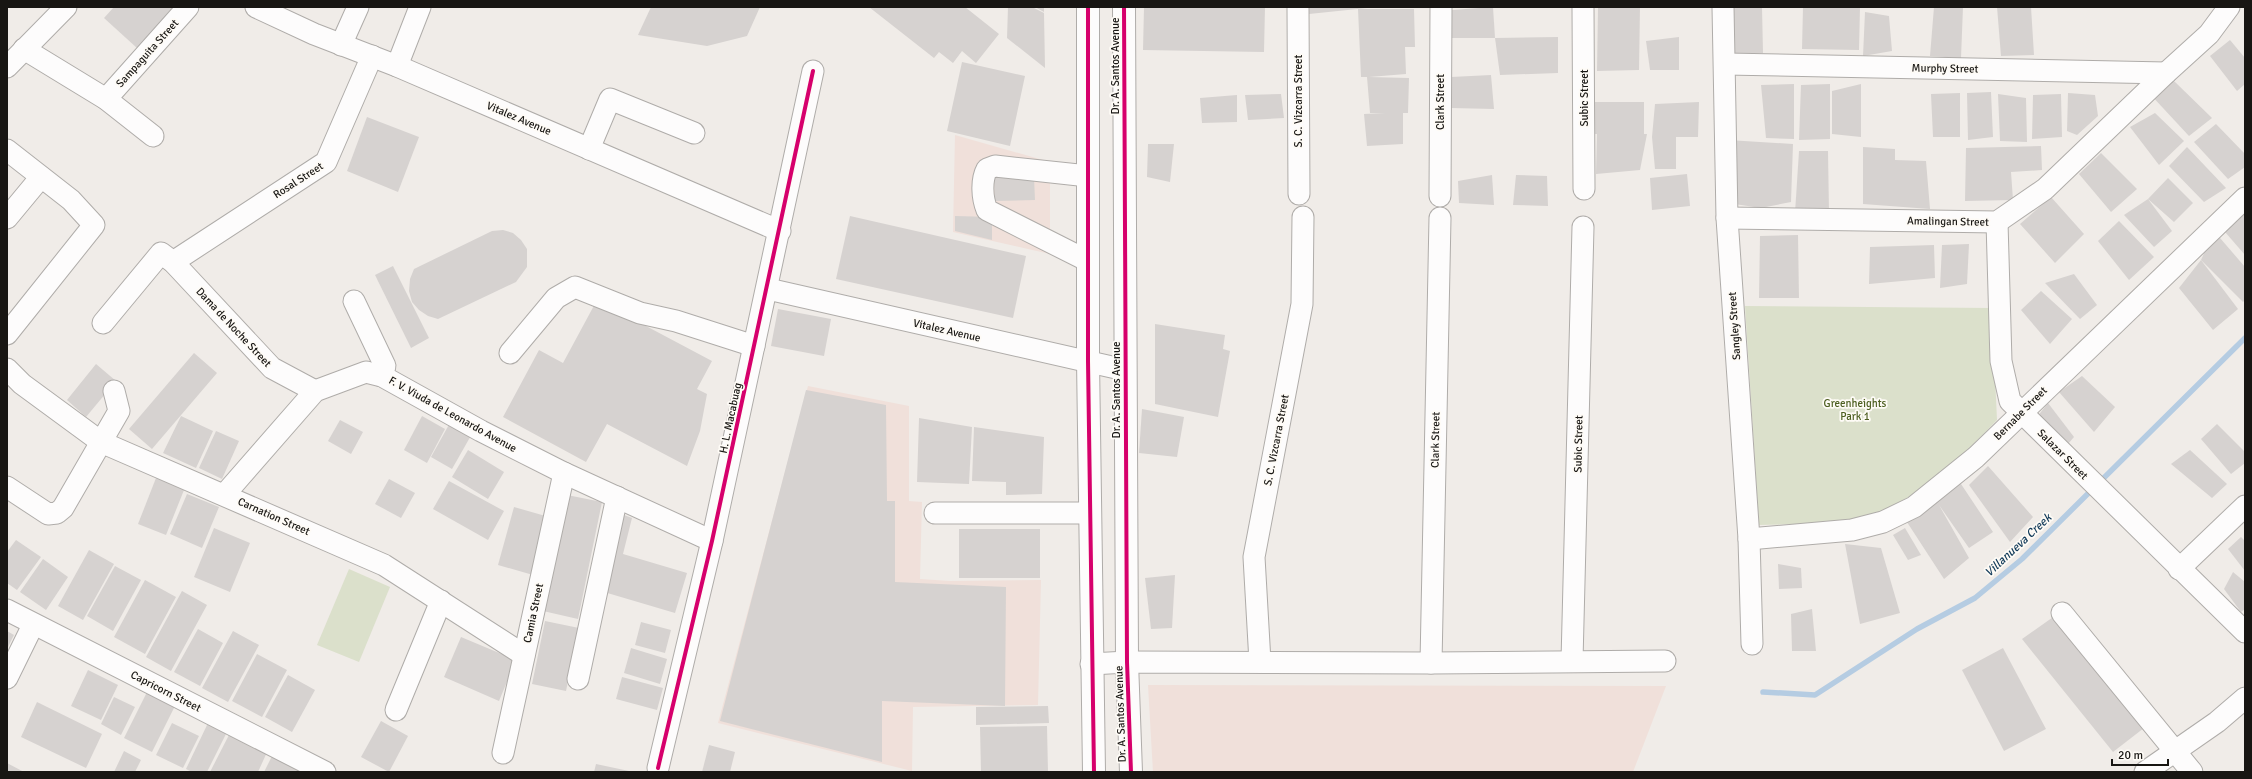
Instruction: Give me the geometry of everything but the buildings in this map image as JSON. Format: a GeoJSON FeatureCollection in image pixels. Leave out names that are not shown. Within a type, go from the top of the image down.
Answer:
{"type":"FeatureCollection","features":[{"type":"Feature","properties":{"kind":"main road"},"geometry":{"type":"LineString","coordinates":[[1088,7],[1089,513],[1094,772]]}},
{"type":"Feature","properties":{"kind":"main road","name":"Dr. A. Santos Avenue"},"geometry":{"type":"LineString","coordinates":[[1124,7],[1127,662],[1131,772]]}},
{"type":"Feature","properties":{"kind":"street"},"geometry":{"type":"LineString","coordinates":[[7,67],[66,7]]}},
{"type":"Feature","properties":{"kind":"street","name":"Sampaguita Street"},"geometry":{"type":"LineString","coordinates":[[106,99],[188,7]]}},
{"type":"Feature","properties":{"kind":"street","name":"Vitalez Avenue"},"geometry":{"type":"LineString","coordinates":[[256,7],[288,13],[341,45],[398,66],[780,231]]}},
{"type":"Feature","properties":{"kind":"street"},"geometry":{"type":"LineString","coordinates":[[341,45],[358,7]]}},
{"type":"Feature","properties":{"kind":"street"},"geometry":{"type":"LineString","coordinates":[[398,66],[420,7]]}},
{"type":"Feature","properties":{"kind":"street","name":"S. C. Vizcarra Street"},"geometry":{"type":"LineString","coordinates":[[1298,7],[1299,194]]}},
{"type":"Feature","properties":{"kind":"street","name":"Clark Street"},"geometry":{"type":"LineString","coordinates":[[1440,196],[1441,7]]}},
{"type":"Feature","properties":{"kind":"street","name":"Subic Street"},"geometry":{"type":"LineString","coordinates":[[1583,7],[1584,189]]}},
{"type":"Feature","properties":{"kind":"street","name":"Sangley Street"},"geometry":{"type":"LineString","coordinates":[[1723,7],[1727,218],[1750,539],[1752,644]]}},
{"type":"Feature","properties":{"kind":"street","name":"Amalingan Street"},"geometry":{"type":"LineString","coordinates":[[1727,218],[1997,222],[2045,189],[2209,34],[2228,7]]}},
{"type":"Feature","properties":{"kind":"street"},"geometry":{"type":"LineString","coordinates":[[24,49],[106,99],[154,136]]}},
{"type":"Feature","properties":{"kind":"street","name":"Rosal Street"},"geometry":{"type":"LineString","coordinates":[[104,323],[167,258],[326,162],[372,56]]}},
{"type":"Feature","properties":{"kind":"street","name":"Murphy Street"},"geometry":{"type":"LineString","coordinates":[[1725,64],[2166,73]]}},
{"type":"Feature","properties":{"kind":"street","name":"H. L. Macabuag"},"geometry":{"type":"LineString","coordinates":[[658,768],[712,541],[754,346],[768,290],[813,71]]}},
{"type":"Feature","properties":{"kind":"street"},"geometry":{"type":"LineString","coordinates":[[589,148],[610,99],[694,133]]}},
{"type":"Feature","properties":{"kind":"street"},"geometry":{"type":"LineString","coordinates":[[7,150],[71,200],[94,225],[7,334]]}},
{"type":"Feature","properties":{"kind":"street"},"geometry":{"type":"LineString","coordinates":[[1088,176],[995,166],[987,169],[983,176],[984,203],[988,210],[1088,261]]}},
{"type":"Feature","properties":{"kind":"street"},"geometry":{"type":"LineString","coordinates":[[7,218],[41,177]]}},
{"type":"Feature","properties":{"kind":"street","name":"Bernabe Street"},"geometry":{"type":"LineString","coordinates":[[1750,539],[1852,530],[1883,522],[1914,507],[1976,457],[2021,412],[2245,198]]}},
{"type":"Feature","properties":{"kind":"street","name":"S. C. Vizcarra Street"},"geometry":{"type":"LineString","coordinates":[[1260,662],[1254,557],[1302,304],[1303,218]]}},
{"type":"Feature","properties":{"kind":"street","name":"Clark Street"},"geometry":{"type":"LineString","coordinates":[[1431,663],[1440,218]]}},
{"type":"Feature","properties":{"kind":"street","name":"Salazar Street"},"geometry":{"type":"LineString","coordinates":[[1997,222],[2001,361],[2010,401],[2084,476],[2245,632]]}},
{"type":"Feature","properties":{"kind":"street","name":"Subic Street"},"geometry":{"type":"LineString","coordinates":[[1572,661],[1583,227]]}},
{"type":"Feature","properties":{"kind":"street","name":"Dama de Noche Street"},"geometry":{"type":"LineString","coordinates":[[167,258],[272,368],[315,390]]}},
{"type":"Feature","properties":{"kind":"street"},"geometry":{"type":"LineString","coordinates":[[510,353],[556,298],[575,287],[640,313],[676,321],[754,346]]}},
{"type":"Feature","properties":{"kind":"street","name":"Vitalez Avenue"},"geometry":{"type":"LineString","coordinates":[[768,290],[1125,370]]}},
{"type":"Feature","properties":{"kind":"street"},"geometry":{"type":"LineString","coordinates":[[354,301],[385,366],[382,376]]}},
{"type":"Feature","properties":{"kind":"street","name":"Carnation Street"},"geometry":{"type":"LineString","coordinates":[[7,369],[22,384],[101,442],[225,494],[384,565],[524,655]]}},
{"type":"Feature","properties":{"kind":"street","name":"F. V. Viuda de Leonardo Avenue"},"geometry":{"type":"LineString","coordinates":[[225,494],[315,390],[366,372],[382,376],[482,431],[564,473],[712,541]]}},
{"type":"Feature","properties":{"kind":"street"},"geometry":{"type":"LineString","coordinates":[[7,487],[48,514],[57,513],[63,508],[118,411],[114,390]]}},
{"type":"Feature","properties":{"kind":"street","name":"Camia Street"},"geometry":{"type":"LineString","coordinates":[[503,753],[564,473]]}},
{"type":"Feature","properties":{"kind":"street"},"geometry":{"type":"LineString","coordinates":[[578,679],[616,498]]}},
{"type":"Feature","properties":{"kind":"street"},"geometry":{"type":"LineString","coordinates":[[2179,569],[2245,506]]}},
{"type":"Feature","properties":{"kind":"street"},"geometry":{"type":"LineString","coordinates":[[935,513],[1089,513]]}},
{"type":"Feature","properties":{"kind":"street"},"geometry":{"type":"LineString","coordinates":[[396,710],[441,602]]}},
{"type":"Feature","properties":{"kind":"street","name":"Capricorn Street"},"geometry":{"type":"LineString","coordinates":[[7,610],[33,625],[325,772]]}},
{"type":"Feature","properties":{"kind":"street"},"geometry":{"type":"LineString","coordinates":[[2062,613],[2192,772]]}},
{"type":"Feature","properties":{"kind":"street"},"geometry":{"type":"LineString","coordinates":[[7,678],[33,625]]}},
{"type":"Feature","properties":{"kind":"street"},"geometry":{"type":"LineString","coordinates":[[1091,664],[1127,662],[1431,663],[1665,661]]}},
{"type":"Feature","properties":{"kind":"street"},"geometry":{"type":"LineString","coordinates":[[2145,772],[2217,722],[2245,698]]}},
{"type":"Feature","properties":{"kind":"shaded area"},"geometry":{"type":"Polygon","coordinates":[[[955,135],[1050,162],[1050,254],[953,232],[955,135]]]}},
{"type":"Feature","properties":{"kind":"shaded area"},"geometry":{"type":"Polygon","coordinates":[[[808,386],[909,406],[909,501],[922,502],[920,579],[950,581],[1041,580],[1038,705],[913,707],[912,771],[718,723],[808,386]]]}},
{"type":"Feature","properties":{"kind":"shaded area"},"geometry":{"type":"Polygon","coordinates":[[[1148,685],[1666,686],[1633,772],[1153,772],[1148,685]]]}},
{"type":"Feature","properties":{"kind":"green space","name":"Greenheights Park 1"},"geometry":{"type":"Polygon","coordinates":[[[1745,306],[1992,308],[1997,420],[1967,450],[1930,482],[1891,507],[1871,515],[1851,520],[1759,525],[1745,306]]]}},
{"type":"Feature","properties":{"kind":"green space"},"geometry":{"type":"Polygon","coordinates":[[[349,569],[390,587],[359,662],[317,645],[349,569]]]}},
{"type":"Feature","properties":{"kind":"waterway","name":"Villanueva Creek"},"geometry":{"type":"LineString","coordinates":[[1763,692],[1815,695],[1917,629],[1975,598],[2022,559],[2245,338]]}},
{"type":"Feature","properties":{"kind":"cycle path"},"geometry":{"type":"LineString","coordinates":[[1088,7],[1088,361],[1094,772]]}},
{"type":"Feature","properties":{"kind":"cycle path"},"geometry":{"type":"LineString","coordinates":[[1124,7],[1127,662],[1131,772]]}},
{"type":"Feature","properties":{"kind":"cycle path"},"geometry":{"type":"LineString","coordinates":[[658,768],[712,541],[813,71]]}}]}
